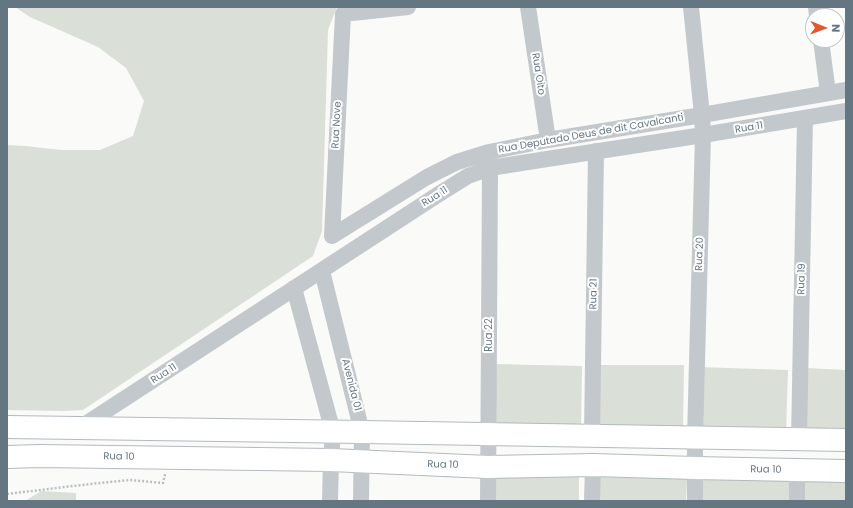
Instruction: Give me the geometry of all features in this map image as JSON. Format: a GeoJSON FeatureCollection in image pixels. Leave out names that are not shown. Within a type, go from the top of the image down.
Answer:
{"type":"FeatureCollection","features":[{"type":"Feature","properties":{"kind":"main road"},"geometry":{"type":"LineString","coordinates":[[7,427],[846,440]]}},
{"type":"Feature","properties":{"kind":"main road","name":"Rua 10"},"geometry":{"type":"LineString","coordinates":[[7,457],[39,456],[331,460],[488,466],[593,465],[846,471]]}},
{"type":"Feature","properties":{"kind":"street","name":"Rua Nove"},"geometry":{"type":"LineString","coordinates":[[332,236],[343,14],[408,7]]}},
{"type":"Feature","properties":{"kind":"street","name":"Rua Oito"},"geometry":{"type":"LineString","coordinates":[[528,7],[548,140]]}},
{"type":"Feature","properties":{"kind":"street","name":"Rua 20"},"geometry":{"type":"LineString","coordinates":[[690,7],[703,135],[695,438],[695,501]]}},
{"type":"Feature","properties":{"kind":"street"},"geometry":{"type":"LineString","coordinates":[[821,48],[828,93]]}},
{"type":"Feature","properties":{"kind":"street","name":"Rua Deputado Deus de dit Cavalcanti"},"geometry":{"type":"LineString","coordinates":[[332,236],[427,177],[457,162],[488,152],[548,140],[846,90]]}},
{"type":"Feature","properties":{"kind":"street","name":"Rua 11"},"geometry":{"type":"LineString","coordinates":[[81,428],[468,176],[490,168],[846,111]]}},
{"type":"Feature","properties":{"kind":"street","name":"Rua 19"},"geometry":{"type":"LineString","coordinates":[[799,439],[805,118]]}},
{"type":"Feature","properties":{"kind":"street","name":"Rua 21"},"geometry":{"type":"LineString","coordinates":[[592,436],[596,151]]}},
{"type":"Feature","properties":{"kind":"street","name":"Rua 22"},"geometry":{"type":"LineString","coordinates":[[488,501],[490,168]]}},
{"type":"Feature","properties":{"kind":"street","name":"Avenida 01"},"geometry":{"type":"LineString","coordinates":[[322,270],[362,432],[361,501]]}},
{"type":"Feature","properties":{"kind":"street"},"geometry":{"type":"LineString","coordinates":[[294,288],[333,432],[330,501]]}},
{"type":"Feature","properties":{"kind":"street"},"geometry":{"type":"LineString","coordinates":[[592,501],[593,465]]}},
{"type":"Feature","properties":{"kind":"street"},"geometry":{"type":"LineString","coordinates":[[797,470],[797,501]]}},
{"type":"Feature","properties":{"kind":"path"},"geometry":{"type":"LineString","coordinates":[[7,494],[130,480],[163,483]]}},
{"type":"Feature","properties":{"kind":"shaded area"},"geometry":{"type":"Polygon","coordinates":[[[15,7],[337,7],[328,30],[322,231],[313,256],[83,410],[7,410],[7,145],[61,150],[100,150],[133,136],[144,101],[126,68],[98,47],[30,17],[15,7]]]}},
{"type":"Feature","properties":{"kind":"shaded area"},"geometry":{"type":"Polygon","coordinates":[[[493,364],[582,366],[581,429],[492,427],[493,364]]]}},
{"type":"Feature","properties":{"kind":"shaded area"},"geometry":{"type":"Polygon","coordinates":[[[600,365],[684,365],[683,427],[599,426],[600,365]]]}},
{"type":"Feature","properties":{"kind":"shaded area"},"geometry":{"type":"Polygon","coordinates":[[[699,367],[788,370],[786,433],[697,431],[699,367]]]}},
{"type":"Feature","properties":{"kind":"shaded area"},"geometry":{"type":"Polygon","coordinates":[[[805,368],[846,370],[846,432],[804,431],[805,368]]]}},
{"type":"Feature","properties":{"kind":"shaded area"},"geometry":{"type":"Polygon","coordinates":[[[491,473],[579,476],[579,501],[490,501],[491,473]]]}},
{"type":"Feature","properties":{"kind":"shaded area"},"geometry":{"type":"Polygon","coordinates":[[[598,477],[687,479],[686,501],[597,501],[598,477]]]}},
{"type":"Feature","properties":{"kind":"shaded area"},"geometry":{"type":"Polygon","coordinates":[[[701,477],[790,480],[789,501],[700,501],[701,477]]]}},
{"type":"Feature","properties":{"kind":"shaded area"},"geometry":{"type":"Polygon","coordinates":[[[805,479],[846,480],[846,501],[805,501],[805,479]]]}},
{"type":"Feature","properties":{"kind":"shaded area"},"geometry":{"type":"Polygon","coordinates":[[[41,491],[76,493],[76,501],[25,501],[41,491]]]}}]}
